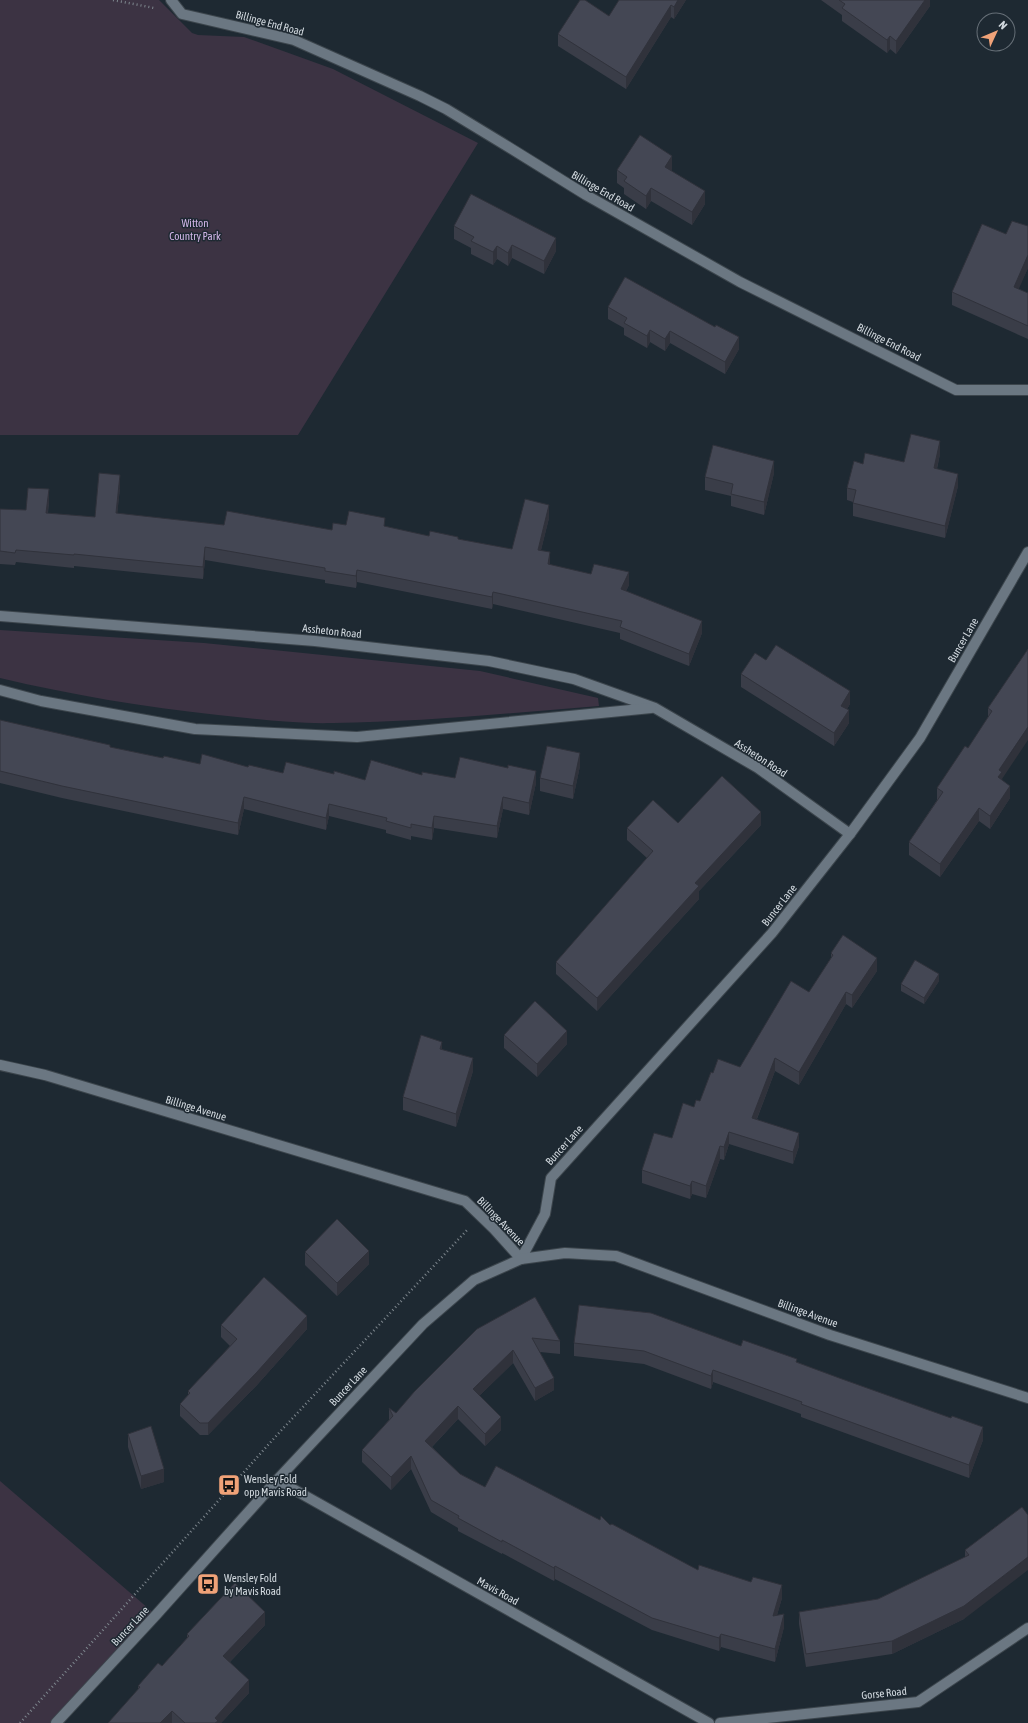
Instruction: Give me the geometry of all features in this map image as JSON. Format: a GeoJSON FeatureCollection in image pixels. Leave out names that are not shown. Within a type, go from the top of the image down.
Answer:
{"type":"FeatureCollection","features":[{"type":"Feature","properties":{"kind":"street"},"geometry":{"type":"LineString","coordinates":[[171,0],[182,14]]}},
{"type":"Feature","properties":{"kind":"street","name":"Billinge End Road"},"geometry":{"type":"LineString","coordinates":[[182,14],[294,40],[420,96],[446,109],[496,139],[586,196],[740,282],[956,390],[1028,390]]}},
{"type":"Feature","properties":{"kind":"street","name":"Buncer Lane"},"geometry":{"type":"LineString","coordinates":[[56,1723],[156,1615],[276,1480],[423,1324],[474,1280],[521,1259],[545,1214],[551,1178],[772,933],[850,834],[920,738],[1028,552]]}},
{"type":"Feature","properties":{"kind":"street","name":"Assheton Road"},"geometry":{"type":"LineString","coordinates":[[0,616],[315,641],[489,661],[574,679],[655,708],[758,768],[850,834]]}},
{"type":"Feature","properties":{"kind":"street"},"geometry":{"type":"LineString","coordinates":[[0,690],[41,701],[195,728],[357,737],[655,708]]}},
{"type":"Feature","properties":{"kind":"street","name":"Billinge Avenue"},"geometry":{"type":"LineString","coordinates":[[0,1065],[45,1075],[464,1201],[494,1229],[521,1259],[565,1253],[616,1256],[830,1334],[1028,1398]]}},
{"type":"Feature","properties":{"kind":"street","name":"Mavis Road"},"geometry":{"type":"LineString","coordinates":[[276,1480],[709,1723]]}},
{"type":"Feature","properties":{"kind":"street","name":"Gorse Road"},"geometry":{"type":"LineString","coordinates":[[720,1723],[918,1702],[1028,1628]]}},
{"type":"Feature","properties":{"kind":"path"},"geometry":{"type":"LineString","coordinates":[[113,0],[182,14]]}},
{"type":"Feature","properties":{"kind":"path"},"geometry":{"type":"LineString","coordinates":[[20,1723],[277,1435],[480,1216]]}},
{"type":"Feature","properties":{"kind":"green space","name":"Witton Country Park"},"geometry":{"type":"Polygon","coordinates":[[[0,0],[159,0],[192,33],[198,35],[244,37],[333,69],[478,143],[298,435],[0,435],[0,0]]]}},
{"type":"Feature","properties":{"kind":"green space"},"geometry":{"type":"Polygon","coordinates":[[[0,630],[204,643],[480,671],[598,698],[599,706],[432,719],[333,723],[276,721],[190,712],[81,695],[0,678],[0,630]]]}},
{"type":"Feature","properties":{"kind":"green space"},"geometry":{"type":"Polygon","coordinates":[[[0,1481],[156,1615],[56,1723],[0,1723],[0,1481]]]}},
{"type":"Feature","properties":{"kind":"building"},"geometry":{"type":"Polygon","coordinates":[[[580,0],[585,0],[609,16],[619,0],[678,0],[674,7],[671,5],[626,77],[558,34],[580,0]]]}},
{"type":"Feature","properties":{"kind":"building"},"geometry":{"type":"Polygon","coordinates":[[[839,0],[925,0],[896,41],[890,36],[887,40],[842,8],[845,4],[839,0]]]}},
{"type":"Feature","properties":{"kind":"building"},"geometry":{"type":"Polygon","coordinates":[[[640,135],[672,156],[665,167],[705,191],[692,212],[651,188],[646,196],[624,181],[627,177],[617,170],[640,135]]]}},
{"type":"Feature","properties":{"kind":"building"},"geometry":{"type":"Polygon","coordinates":[[[471,194],[556,238],[544,261],[512,245],[508,253],[497,246],[493,252],[471,241],[474,237],[454,226],[471,194]]]}},
{"type":"Feature","properties":{"kind":"building"},"geometry":{"type":"Polygon","coordinates":[[[1012,221],[1028,226],[1028,255],[1014,287],[1028,293],[1028,326],[952,292],[982,224],[1006,234],[1012,221]]]}},
{"type":"Feature","properties":{"kind":"building"},"geometry":{"type":"Polygon","coordinates":[[[625,277],[715,327],[716,325],[739,337],[725,362],[670,331],[665,339],[650,330],[647,336],[624,323],[627,318],[608,307],[625,277]]]}},
{"type":"Feature","properties":{"kind":"building"},"geometry":{"type":"Polygon","coordinates":[[[911,434],[940,441],[934,468],[958,474],[945,526],[853,503],[856,490],[847,488],[854,461],[863,464],[865,453],[904,462],[911,434]]]}},
{"type":"Feature","properties":{"kind":"building"},"geometry":{"type":"Polygon","coordinates":[[[713,445],[774,461],[764,502],[731,494],[733,484],[705,477],[713,445]]]}},
{"type":"Feature","properties":{"kind":"building"},"geometry":{"type":"Polygon","coordinates":[[[99,473],[120,475],[116,513],[224,525],[227,511],[332,530],[333,523],[346,525],[349,511],[385,518],[384,526],[429,536],[430,531],[458,537],[458,539],[512,549],[525,499],[549,505],[538,550],[550,552],[548,564],[591,574],[594,564],[629,572],[621,589],[702,621],[689,654],[620,627],[622,621],[493,592],[492,597],[357,570],[356,576],[325,571],[325,568],[205,547],[203,567],[74,554],[16,550],[15,553],[0,551],[0,509],[26,510],[28,488],[49,489],[46,513],[95,517],[99,473]]]}},
{"type":"Feature","properties":{"kind":"building"},"geometry":{"type":"Polygon","coordinates":[[[776,645],[850,691],[841,706],[849,710],[834,733],[741,674],[755,653],[766,660],[776,645]]]}},
{"type":"Feature","properties":{"kind":"building"},"geometry":{"type":"Polygon","coordinates":[[[1028,649],[1028,727],[999,770],[1002,772],[998,777],[1010,786],[990,816],[979,808],[940,864],[909,842],[943,792],[937,788],[965,746],[968,748],[992,711],[988,708],[1028,649]]]}},
{"type":"Feature","properties":{"kind":"building"},"geometry":{"type":"Polygon","coordinates":[[[0,720],[110,745],[110,747],[163,758],[164,756],[200,764],[202,754],[248,767],[249,765],[283,773],[286,762],[334,774],[334,771],[365,780],[371,760],[422,775],[422,772],[455,778],[460,757],[508,768],[508,765],[536,771],[529,803],[503,797],[497,826],[434,816],[432,828],[411,824],[411,828],[386,821],[387,818],[329,804],[326,818],[244,797],[238,823],[62,786],[0,771],[0,720]]]}},
{"type":"Feature","properties":{"kind":"building"},"geometry":{"type":"Polygon","coordinates":[[[547,746],[580,753],[573,786],[540,778],[547,746]]]}},
{"type":"Feature","properties":{"kind":"building"},"geometry":{"type":"Polygon","coordinates":[[[722,776],[761,812],[695,883],[699,886],[597,998],[556,962],[653,851],[627,828],[653,800],[678,823],[722,776]]]}},
{"type":"Feature","properties":{"kind":"building"},"geometry":{"type":"Polygon","coordinates":[[[843,935],[877,958],[852,995],[846,992],[799,1072],[775,1058],[752,1118],[799,1133],[793,1152],[729,1132],[724,1147],[720,1146],[706,1186],[692,1181],[690,1186],[642,1170],[654,1133],[672,1138],[683,1103],[694,1107],[696,1100],[700,1101],[711,1072],[713,1073],[718,1059],[740,1067],[791,981],[809,992],[833,955],[831,953],[843,935]]]}},
{"type":"Feature","properties":{"kind":"building"},"geometry":{"type":"Polygon","coordinates":[[[915,960],[939,974],[924,998],[901,984],[915,960]]]}},
{"type":"Feature","properties":{"kind":"building"},"geometry":{"type":"Polygon","coordinates":[[[535,1001],[567,1031],[537,1064],[504,1035],[535,1001]]]}},
{"type":"Feature","properties":{"kind":"building"},"geometry":{"type":"Polygon","coordinates":[[[421,1035],[442,1042],[440,1049],[473,1058],[456,1114],[403,1097],[421,1035]]]}},
{"type":"Feature","properties":{"kind":"building"},"geometry":{"type":"Polygon","coordinates":[[[337,1219],[369,1251],[337,1283],[305,1252],[337,1219]]]}},
{"type":"Feature","properties":{"kind":"building"},"geometry":{"type":"Polygon","coordinates":[[[264,1277],[307,1316],[257,1372],[208,1423],[200,1423],[180,1404],[190,1393],[188,1391],[237,1339],[221,1325],[264,1277]]]}},
{"type":"Feature","properties":{"kind":"building"},"geometry":{"type":"Polygon","coordinates":[[[535,1297],[560,1341],[532,1338],[554,1378],[535,1388],[513,1350],[473,1389],[501,1417],[485,1434],[458,1406],[425,1441],[460,1474],[485,1487],[496,1466],[600,1520],[601,1516],[610,1525],[612,1524],[698,1570],[699,1565],[751,1582],[753,1577],[782,1585],[773,1616],[784,1614],[775,1649],[721,1634],[719,1638],[652,1618],[555,1566],[554,1568],[502,1540],[502,1542],[458,1518],[459,1516],[431,1500],[411,1456],[391,1477],[362,1450],[393,1416],[389,1408],[396,1413],[414,1392],[477,1329],[535,1297]]]}},
{"type":"Feature","properties":{"kind":"building"},"geometry":{"type":"Polygon","coordinates":[[[579,1305],[651,1313],[741,1346],[743,1340],[797,1359],[796,1362],[842,1379],[951,1418],[952,1416],[983,1427],[969,1465],[801,1404],[802,1402],[713,1370],[711,1376],[644,1351],[574,1343],[579,1305]]]}},
{"type":"Feature","properties":{"kind":"building"},"geometry":{"type":"Polygon","coordinates":[[[151,1426],[164,1469],[141,1476],[128,1434],[151,1426]]]}},
{"type":"Feature","properties":{"kind":"building"},"geometry":{"type":"Polygon","coordinates":[[[1022,1507],[1028,1515],[1028,1557],[964,1606],[892,1641],[806,1654],[799,1612],[878,1599],[969,1555],[965,1550],[1022,1507]]]}},
{"type":"Feature","properties":{"kind":"building"},"geometry":{"type":"Polygon","coordinates":[[[235,1583],[265,1612],[223,1656],[249,1680],[215,1718],[218,1721],[215,1723],[185,1723],[172,1711],[160,1723],[108,1723],[140,1687],[138,1686],[158,1663],[162,1666],[189,1636],[187,1634],[235,1583]]]}},
{"type":"Feature","properties":{"kind":"place","name":"Wensley Fold opp Mavis Road"},"geometry":{"type":"Point","coordinates":[229,1485]}},
{"type":"Feature","properties":{"kind":"place","name":"Wensley Fold by Mavis Road"},"geometry":{"type":"Point","coordinates":[208,1584]}}]}
